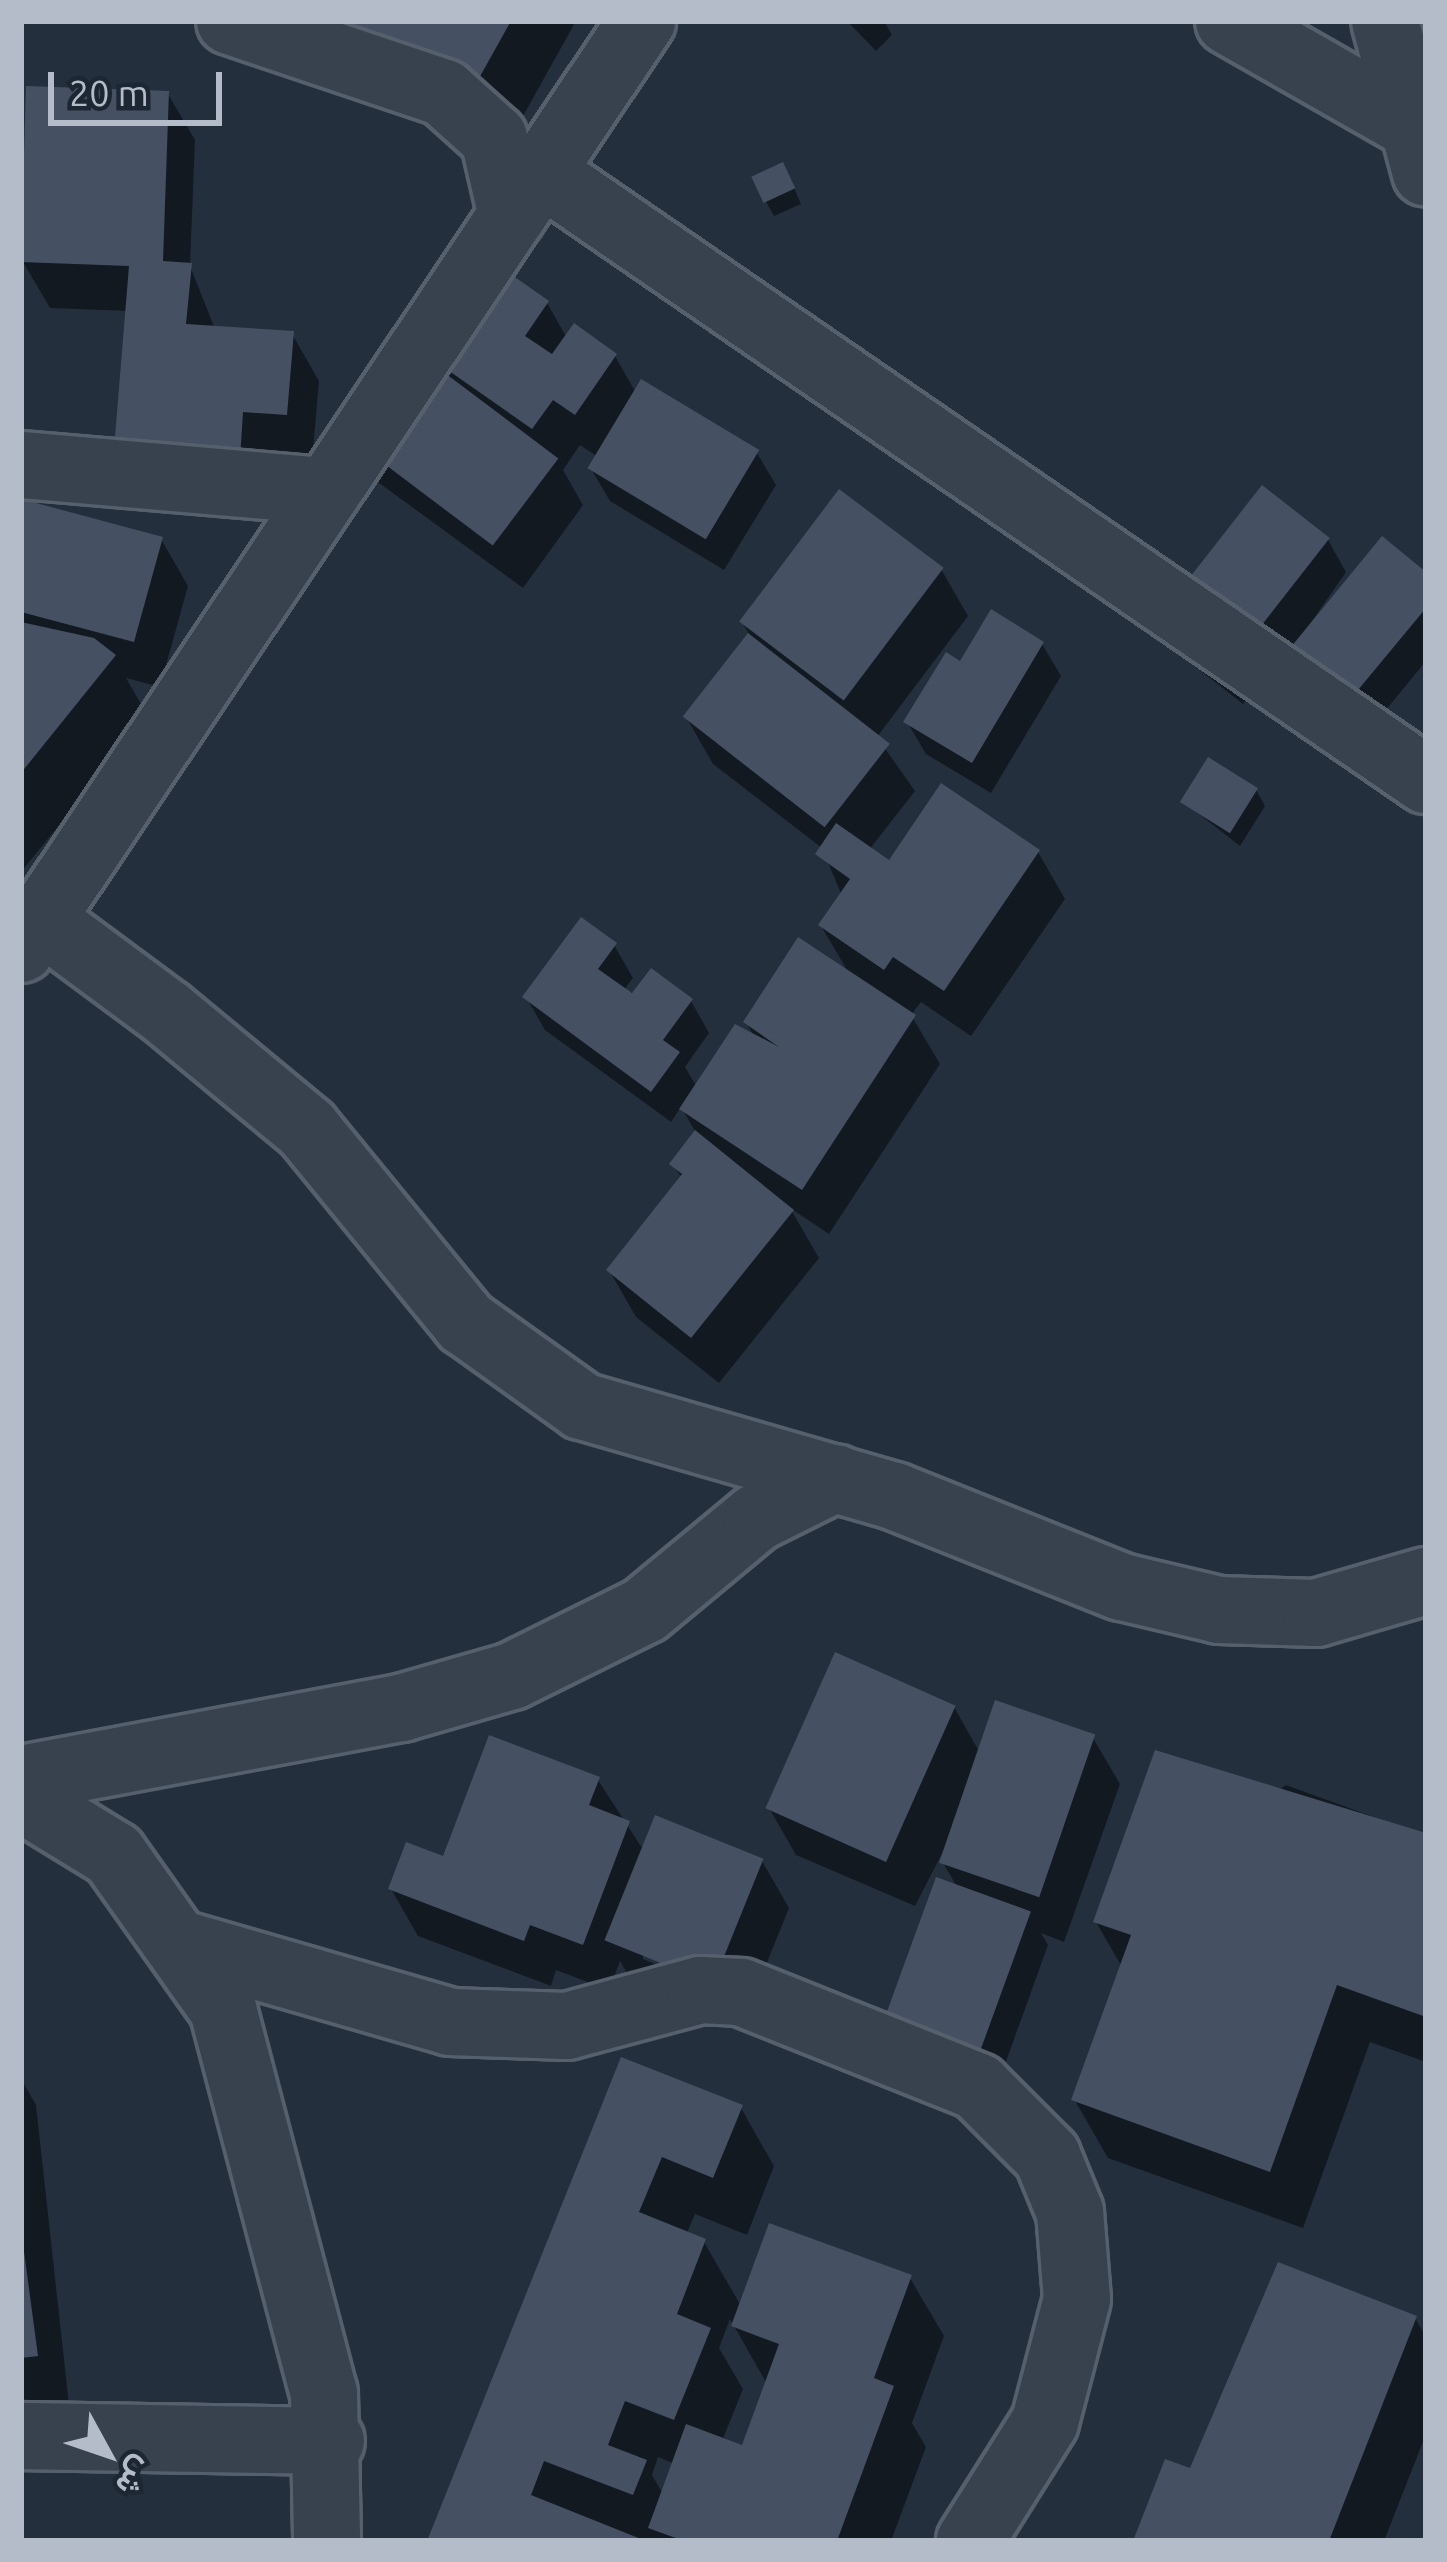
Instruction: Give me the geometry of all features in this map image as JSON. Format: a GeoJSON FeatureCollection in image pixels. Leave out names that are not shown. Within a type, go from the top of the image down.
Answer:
{"type":"FeatureCollection","features":[{"type":"Feature","properties":{"kind":"street"},"geometry":{"type":"LineString","coordinates":[[230,21],[444,93],[494,138],[526,194],[1426,780]]}},
{"type":"Feature","properties":{"kind":"street"},"geometry":{"type":"LineString","coordinates":[[642,21],[27,928],[307,1129],[413,1265],[519,1367],[582,1406],[836,1478],[1122,1587],[1219,1610],[1316,1613],[1426,1581]]}},
{"type":"Feature","properties":{"kind":"street"},"geometry":{"type":"LineString","coordinates":[[1229,21],[1416,147]]}},
{"type":"Feature","properties":{"kind":"street"},"geometry":{"type":"LineString","coordinates":[[1385,21],[1416,147]]}},
{"type":"Feature","properties":{"kind":"street"},"geometry":{"type":"LineString","coordinates":[[21,465],[327,491]]}},
{"type":"Feature","properties":{"kind":"street"},"geometry":{"type":"LineString","coordinates":[[21,1779],[401,1708],[512,1676],[645,1610],[756,1518],[836,1478]]}},
{"type":"Feature","properties":{"kind":"street"},"geometry":{"type":"LineString","coordinates":[[21,1798],[114,1856],[184,1945],[223,2009],[331,2441],[327,2541]]}},
{"type":"Feature","properties":{"kind":"street"},"geometry":{"type":"LineString","coordinates":[[184,1945],[450,2022],[568,2026],[700,1990],[741,1991],[978,2087],[1047,2156],[1070,2212],[1077,2299],[1045,2422],[970,2541]]}},
{"type":"Feature","properties":{"kind":"street"},"geometry":{"type":"LineString","coordinates":[[21,2436],[331,2441]]}},
{"type":"Feature","properties":{"kind":"building"},"geometry":{"type":"Polygon","coordinates":[[[336,21],[511,21],[469,96],[336,21]]]}},
{"type":"Feature","properties":{"kind":"building"},"geometry":{"type":"Polygon","coordinates":[[[26,86],[169,91],[163,261],[192,263],[186,324],[294,331],[287,415],[243,412],[240,459],[114,449],[129,266],[21,262],[26,86]]]}},
{"type":"Feature","properties":{"kind":"building"},"geometry":{"type":"Polygon","coordinates":[[[783,162],[795,188],[764,203],[751,177],[783,162]]]}},
{"type":"Feature","properties":{"kind":"building"},"geometry":{"type":"Polygon","coordinates":[[[475,249],[549,301],[525,336],[552,354],[574,323],[617,354],[575,415],[553,400],[532,429],[409,343],[475,249]]]}},
{"type":"Feature","properties":{"kind":"building"},"geometry":{"type":"Polygon","coordinates":[[[409,346],[558,459],[493,546],[343,433],[409,346]]]}},
{"type":"Feature","properties":{"kind":"building"},"geometry":{"type":"Polygon","coordinates":[[[641,379],[759,450],[706,539],[587,468],[641,379]]]}},
{"type":"Feature","properties":{"kind":"building"},"geometry":{"type":"Polygon","coordinates":[[[1262,485],[1330,538],[1224,673],[1156,621],[1262,485]]]}},
{"type":"Feature","properties":{"kind":"building"},"geometry":{"type":"Polygon","coordinates":[[[839,489],[944,568],[844,700],[739,622],[839,489]]]}},
{"type":"Feature","properties":{"kind":"building"},"geometry":{"type":"Polygon","coordinates":[[[21,499],[163,537],[134,642],[21,612],[21,499]]]}},
{"type":"Feature","properties":{"kind":"building"},"geometry":{"type":"Polygon","coordinates":[[[1382,536],[1426,572],[1426,608],[1324,731],[1263,681],[1382,536]]]}},
{"type":"Feature","properties":{"kind":"building"},"geometry":{"type":"Polygon","coordinates":[[[991,609],[1044,642],[972,763],[903,722],[946,652],[960,661],[991,609]]]}},
{"type":"Feature","properties":{"kind":"building"},"geometry":{"type":"Polygon","coordinates":[[[21,622],[94,638],[116,655],[21,773],[21,622]]]}},
{"type":"Feature","properties":{"kind":"building"},"geometry":{"type":"Polygon","coordinates":[[[748,633],[890,744],[825,827],[683,717],[748,633]]]}},
{"type":"Feature","properties":{"kind":"building"},"geometry":{"type":"Polygon","coordinates":[[[1208,757],[1258,788],[1230,833],[1180,802],[1208,757]]]}},
{"type":"Feature","properties":{"kind":"building"},"geometry":{"type":"Polygon","coordinates":[[[941,783],[1040,850],[944,991],[893,957],[884,970],[818,925],[850,879],[815,854],[836,823],[889,860],[941,783]]]}},
{"type":"Feature","properties":{"kind":"building"},"geometry":{"type":"Polygon","coordinates":[[[581,917],[617,943],[598,969],[632,993],[651,968],[693,999],[663,1040],[680,1052],[651,1092],[522,997],[581,917]]]}},
{"type":"Feature","properties":{"kind":"building"},"geometry":{"type":"Polygon","coordinates":[[[798,937],[916,1015],[802,1190],[679,1109],[735,1024],[779,1047],[743,1022],[798,937]]]}},
{"type":"Feature","properties":{"kind":"building"},"geometry":{"type":"Polygon","coordinates":[[[695,1130],[794,1210],[691,1338],[606,1270],[682,1174],[669,1164],[695,1130]]]}},
{"type":"Feature","properties":{"kind":"building"},"geometry":{"type":"Polygon","coordinates":[[[835,1652],[956,1706],[886,1862],[765,1808],[835,1652]]]}},
{"type":"Feature","properties":{"kind":"building"},"geometry":{"type":"Polygon","coordinates":[[[995,1700],[1095,1735],[1039,1897],[939,1863],[995,1700]]]}},
{"type":"Feature","properties":{"kind":"building"},"geometry":{"type":"Polygon","coordinates":[[[489,1735],[600,1777],[589,1805],[630,1821],[583,1945],[530,1925],[524,1941],[388,1889],[406,1842],[443,1856],[489,1735]]]}},
{"type":"Feature","properties":{"kind":"building"},"geometry":{"type":"Polygon","coordinates":[[[1155,1750],[1426,1833],[1426,2017],[1337,1985],[1270,2172],[1071,2100],[1131,1935],[1093,1922],[1155,1750]]]}},
{"type":"Feature","properties":{"kind":"building"},"geometry":{"type":"Polygon","coordinates":[[[655,1815],[763,1859],[713,1984],[604,1940],[655,1815]]]}},
{"type":"Feature","properties":{"kind":"building"},"geometry":{"type":"Polygon","coordinates":[[[936,1877],[1031,1912],[980,2051],[885,2016],[936,1877]]]}},
{"type":"Feature","properties":{"kind":"building"},"geometry":{"type":"Polygon","coordinates":[[[621,2057],[743,2105],[713,2178],[662,2157],[639,2212],[706,2239],[677,2314],[711,2328],[674,2420],[625,2401],[608,2445],[647,2460],[633,2495],[544,2461],[531,2495],[646,2541],[427,2541],[621,2057]]]}},
{"type":"Feature","properties":{"kind":"building"},"geometry":{"type":"Polygon","coordinates":[[[769,2223],[912,2275],[874,2378],[894,2386],[837,2541],[684,2541],[648,2528],[686,2424],[742,2445],[779,2344],[731,2326],[769,2223]]]}},
{"type":"Feature","properties":{"kind":"building"},"geometry":{"type":"Polygon","coordinates":[[[21,2229],[38,2356],[21,2358],[21,2229]]]}},
{"type":"Feature","properties":{"kind":"building"},"geometry":{"type":"Polygon","coordinates":[[[1278,2262],[1417,2316],[1329,2541],[1133,2541],[1165,2459],[1190,2468],[1278,2262]]]}}]}
